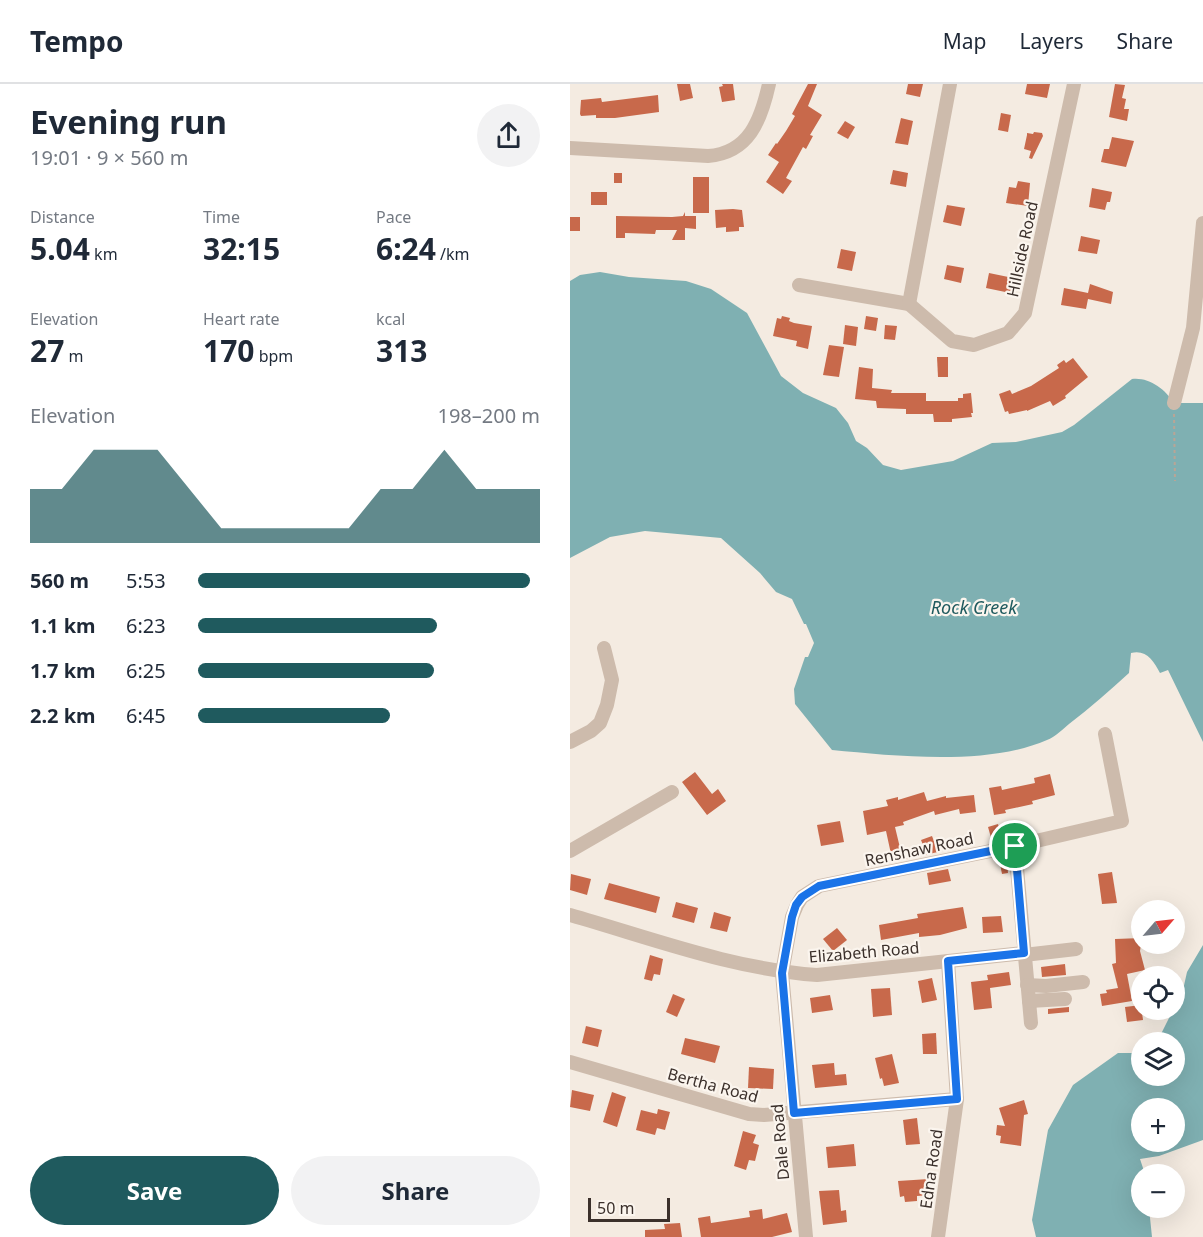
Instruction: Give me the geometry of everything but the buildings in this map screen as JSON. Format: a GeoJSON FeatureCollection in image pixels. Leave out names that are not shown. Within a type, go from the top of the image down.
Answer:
{"type":"FeatureCollection","features":[{"type":"Feature","properties":{"kind":"street"},"geometry":{"type":"LineString","coordinates":[[570,148],[708,156],[728,153],[744,141],[752,131],[761,115],[769,84]]}},
{"type":"Feature","properties":{"kind":"street"},"geometry":{"type":"LineString","coordinates":[[799,285],[909,304],[950,84]]}},
{"type":"Feature","properties":{"kind":"street","name":"Hillside Road"},"geometry":{"type":"LineString","coordinates":[[909,304],[952,341],[974,345],[1008,333],[1025,313],[1074,84]]}},
{"type":"Feature","properties":{"kind":"street"},"geometry":{"type":"LineString","coordinates":[[1174,403],[1193,328],[1203,223]]}},
{"type":"Feature","properties":{"kind":"street"},"geometry":{"type":"LineString","coordinates":[[570,742],[591,731],[600,723],[607,705],[612,680],[604,648]]}},
{"type":"Feature","properties":{"kind":"street","name":"Renshaw Road"},"geometry":{"type":"LineString","coordinates":[[782,973],[796,905],[802,897],[819,886],[1015,846],[1122,821],[1106,734]]}},
{"type":"Feature","properties":{"kind":"street"},"geometry":{"type":"LineString","coordinates":[[570,851],[672,792]]}},
{"type":"Feature","properties":{"kind":"street"},"geometry":{"type":"LineString","coordinates":[[1015,846],[1030,1023]]}},
{"type":"Feature","properties":{"kind":"street","name":"Elizabeth Road"},"geometry":{"type":"LineString","coordinates":[[570,915],[745,965],[782,973],[817,975],[1076,949]]}},
{"type":"Feature","properties":{"kind":"street","name":"Edna Road"},"geometry":{"type":"LineString","coordinates":[[938,1237],[957,1099],[948,961]]}},
{"type":"Feature","properties":{"kind":"street","name":"Dale Road"},"geometry":{"type":"LineString","coordinates":[[782,973],[806,1237]]}},
{"type":"Feature","properties":{"kind":"street"},"geometry":{"type":"LineString","coordinates":[[1027,986],[1083,982]]}},
{"type":"Feature","properties":{"kind":"street"},"geometry":{"type":"LineString","coordinates":[[1029,1001],[1065,999]]}},
{"type":"Feature","properties":{"kind":"street","name":"Bertha Road"},"geometry":{"type":"LineString","coordinates":[[570,1062],[749,1114],[794,1113],[957,1099]]}},
{"type":"Feature","properties":{"kind":"path"},"geometry":{"type":"LineString","coordinates":[[1174,403],[1175,481]]}},
{"type":"Feature","properties":{"kind":"water","name":"Rock Creek"},"geometry":{"type":"Polygon","coordinates":[[[600,272],[629,277],[686,281],[711,289],[747,313],[781,376],[803,393],[836,408],[848,423],[856,441],[867,448],[883,465],[901,470],[953,461],[992,443],[1016,442],[1062,432],[1132,379],[1144,380],[1156,385],[1174,403],[1203,403],[1203,742],[1168,670],[1160,673],[1149,657],[1136,652],[1131,653],[1129,673],[1092,705],[1053,737],[1023,748],[997,753],[941,757],[832,750],[795,704],[794,689],[805,657],[808,657],[814,643],[806,624],[792,599],[776,592],[760,573],[721,538],[645,531],[610,537],[570,558],[570,281],[580,275],[600,272]]]}},
{"type":"Feature","properties":{"kind":"water"},"geometry":{"type":"Polygon","coordinates":[[[1203,945],[1203,1140],[1185,1147],[1185,1098],[1131,1098],[1131,1152],[1170,1152],[1140,1159],[1142,1164],[1131,1164],[1131,1218],[1150,1218],[1152,1237],[1036,1237],[1032,1220],[1048,1130],[1073,1085],[1118,1053],[1131,1053],[1131,1086],[1185,1086],[1185,1032],[1162,1032],[1168,1020],[1185,1020],[1187,972],[1203,945]]]}},
{"type":"Feature","properties":{"kind":"route"},"geometry":{"type":"LineString","coordinates":[[1015,846],[1024,953],[948,961],[957,1099],[794,1113],[782,973],[792,917],[802,897],[819,886],[1015,846]]}}]}
